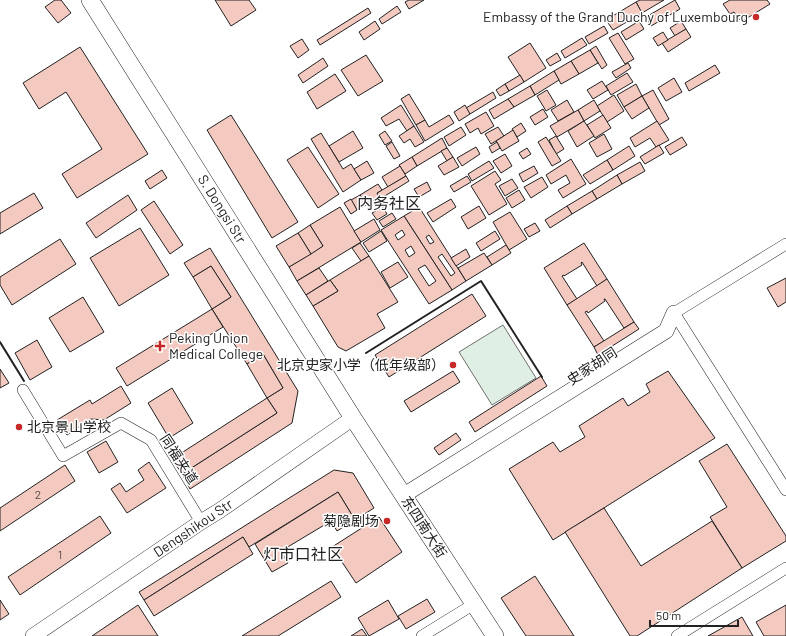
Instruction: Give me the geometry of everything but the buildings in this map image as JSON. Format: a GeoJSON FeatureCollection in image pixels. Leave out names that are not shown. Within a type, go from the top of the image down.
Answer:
{"type":"FeatureCollection","features":[{"type":"Feature","properties":{"kind":"main road","name":"S. Dongsi Str"},"geometry":{"type":"LineString","coordinates":[[90,0],[353,418]]}},
{"type":"Feature","properties":{"kind":"main road","name":"东四南大街"},"geometry":{"type":"LineString","coordinates":[[353,418],[495,636]]}},
{"type":"Feature","properties":{"kind":"street"},"geometry":{"type":"LineString","coordinates":[[402,492],[666,331],[674,313],[786,244]]}},
{"type":"Feature","properties":{"kind":"street"},"geometry":{"type":"LineString","coordinates":[[674,313],[786,490]]}},
{"type":"Feature","properties":{"kind":"street","name":"同福夹道"},"geometry":{"type":"LineString","coordinates":[[23,390],[63,456],[121,423],[151,440],[201,522]]}},
{"type":"Feature","properties":{"kind":"street","name":"Dengshikou Str"},"geometry":{"type":"LineString","coordinates":[[33,636],[201,522],[220,511],[353,418]]}},
{"type":"Feature","properties":{"kind":"street"},"geometry":{"type":"LineString","coordinates":[[677,636],[786,568]]}},
{"type":"Feature","properties":{"kind":"street"},"geometry":{"type":"LineString","coordinates":[[422,636],[474,604]]}},
{"type":"Feature","properties":{"kind":"green space"},"geometry":{"type":"Polygon","coordinates":[[[503,325],[536,378],[492,405],[459,352],[503,325]]]}},
{"type":"Feature","properties":{"kind":"wall"},"geometry":{"type":"LineString","coordinates":[[366,353],[481,281],[542,377]]}},
{"type":"Feature","properties":{"kind":"wall"},"geometry":{"type":"LineString","coordinates":[[0,342],[24,381]]}},
{"type":"Feature","properties":{"kind":"place","name":"Embassy of the Grand Duchy of Luxembourg"},"geometry":{"type":"Point","coordinates":[756,17]}},
{"type":"Feature","properties":{"kind":"place","name":"Peking Union Medical College"},"geometry":{"type":"Point","coordinates":[160,346]}},
{"type":"Feature","properties":{"kind":"place","name":"北京史家小学（低年级部）"},"geometry":{"type":"Point","coordinates":[453,365]}},
{"type":"Feature","properties":{"kind":"place","name":"北京景山学校"},"geometry":{"type":"Point","coordinates":[19,427]}},
{"type":"Feature","properties":{"kind":"place","name":"菊隐剧场"},"geometry":{"type":"Point","coordinates":[387,521]}},
{"type":"Feature","properties":{"kind":"district","name":"内务社区"},"geometry":{"type":"Point","coordinates":[389,203]}},
{"type":"Feature","properties":{"kind":"district","name":"灯市口社区"},"geometry":{"type":"Point","coordinates":[303,554]}}]}
